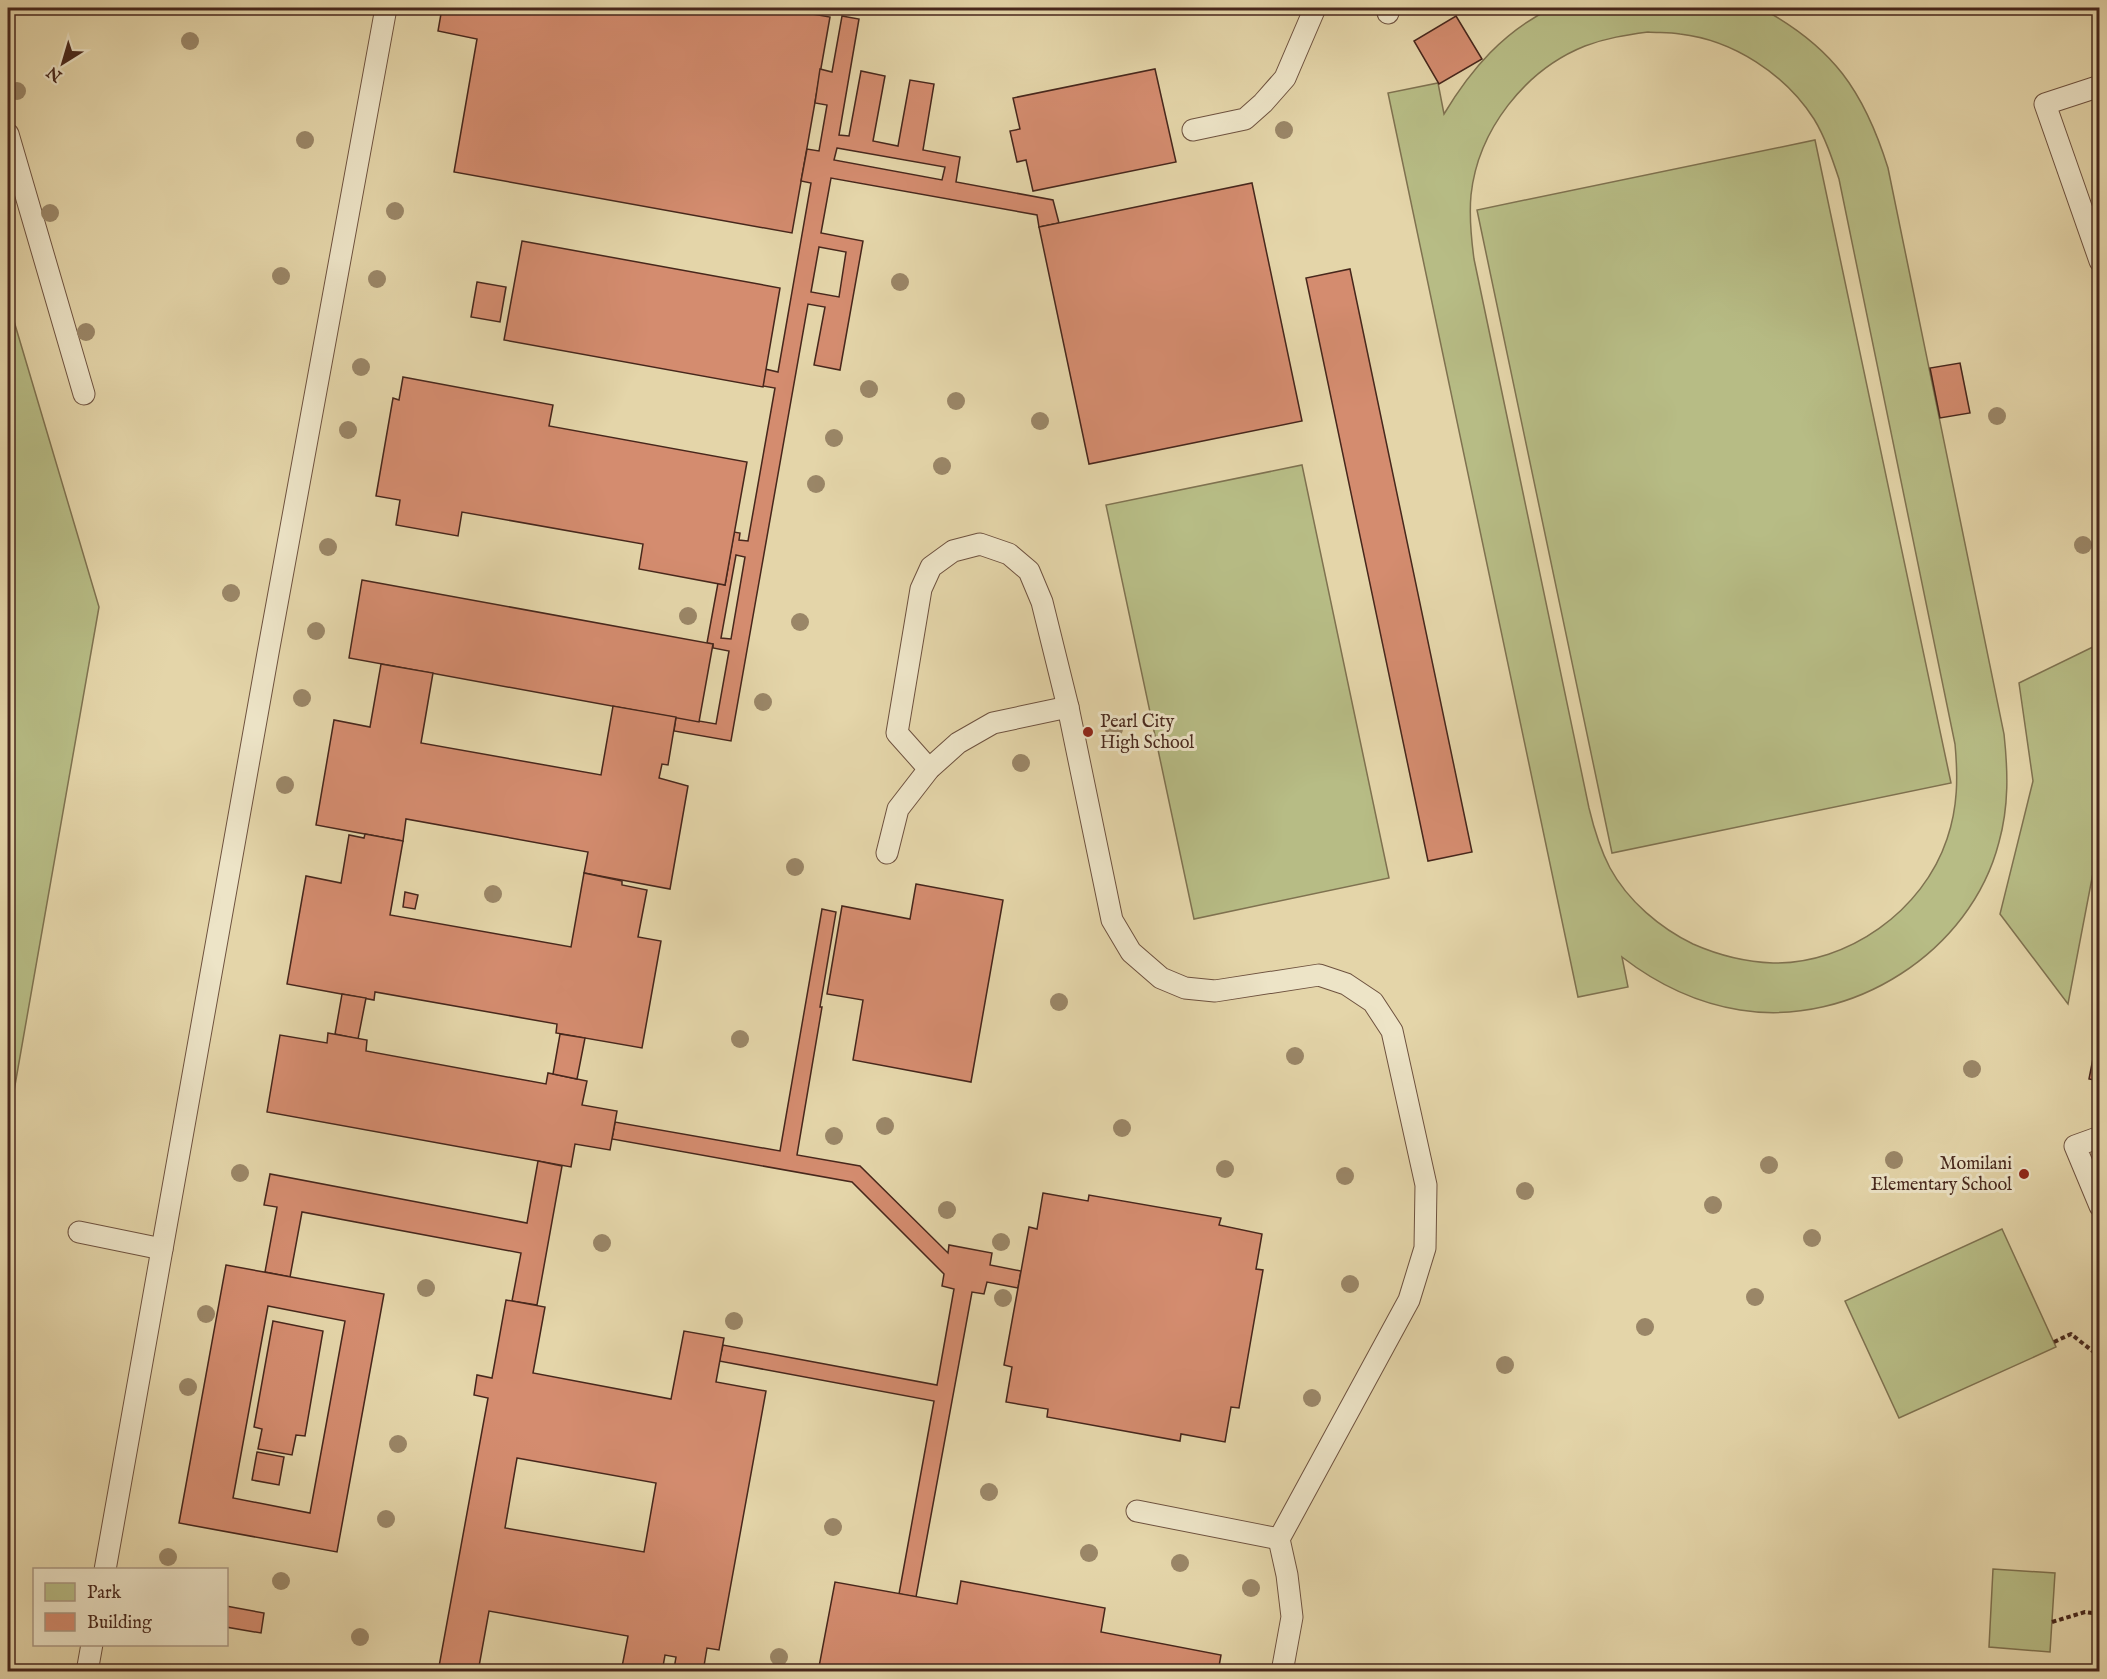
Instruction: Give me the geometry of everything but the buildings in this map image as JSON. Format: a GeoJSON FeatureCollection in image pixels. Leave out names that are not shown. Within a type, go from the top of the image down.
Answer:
{"type":"FeatureCollection","features":[{"type":"Feature","properties":{"kind":"lane"},"geometry":{"type":"LineString","coordinates":[[105,1568],[270,641],[386,8]]}},
{"type":"Feature","properties":{"kind":"lane"},"geometry":{"type":"LineString","coordinates":[[1193,130],[1245,119],[1263,103],[1285,78],[1315,8]]}},
{"type":"Feature","properties":{"kind":"lane"},"geometry":{"type":"LineString","coordinates":[[2100,86],[2045,104],[2100,261]]}},
{"type":"Feature","properties":{"kind":"lane"},"geometry":{"type":"LineString","coordinates":[[8,134],[84,394]]}},
{"type":"Feature","properties":{"kind":"lane"},"geometry":{"type":"LineString","coordinates":[[929,769],[897,733],[921,589],[931,567],[953,551],[980,544],[1009,554],[1029,571],[1042,602],[1068,707],[1113,920],[1131,952],[1161,978],[1185,988],[1215,991],[1319,975],[1346,984],[1373,1002],[1392,1031],[1426,1185],[1425,1248],[1409,1300],[1279,1539],[1287,1575],[1292,1617],[1282,1671]]}},
{"type":"Feature","properties":{"kind":"lane"},"geometry":{"type":"LineString","coordinates":[[887,853],[898,809],[929,769],[958,743],[993,723],[1068,707]]}},
{"type":"Feature","properties":{"kind":"lane"},"geometry":{"type":"LineString","coordinates":[[2100,1137],[2075,1146],[2100,1206]]}},
{"type":"Feature","properties":{"kind":"lane"},"geometry":{"type":"LineString","coordinates":[[79,1232],[162,1249]]}},
{"type":"Feature","properties":{"kind":"lane"},"geometry":{"type":"LineString","coordinates":[[1137,1511],[1279,1539]]}},
{"type":"Feature","properties":{"kind":"lane"},"geometry":{"type":"LineString","coordinates":[[87,1671],[92,1646]]}},
{"type":"Feature","properties":{"kind":"path"},"geometry":{"type":"LineString","coordinates":[[2054,1342],[2071,1334],[2100,1357]]}},
{"type":"Feature","properties":{"kind":"path"},"geometry":{"type":"LineString","coordinates":[[2052,1622],[2085,1612],[2100,1614]]}},
{"type":"Feature","properties":{"kind":"green space"},"geometry":{"type":"Polygon","coordinates":[[[1552,8],[1761,8],[1808,39],[1842,74],[1868,116],[1888,168],[2004,734],[2006,802],[1999,842],[1984,882],[1962,917],[1934,948],[1901,974],[1863,994],[1823,1007],[1782,1012],[1724,1007],[1708,1003],[1663,984],[1622,957],[1628,987],[1578,997],[1388,93],[1438,83],[1444,114],[1454,97],[1490,53],[1535,17],[1552,8]],[[1648,32],[1601,41],[1563,57],[1543,70],[1508,105],[1483,148],[1475,171],[1470,211],[1474,259],[1589,808],[1606,861],[1617,880],[1635,902],[1657,922],[1693,944],[1722,955],[1752,961],[1773,963],[1801,961],[1828,954],[1855,943],[1879,928],[1901,910],[1920,889],[1936,865],[1951,827],[1956,792],[1955,744],[1839,179],[1825,140],[1802,103],[1773,74],[1756,62],[1719,43],[1676,33],[1648,32]]]}},
{"type":"Feature","properties":{"kind":"green space"},"geometry":{"type":"Polygon","coordinates":[[[1815,140],[1951,783],[1612,853],[1477,210],[1815,140]]]}},
{"type":"Feature","properties":{"kind":"green space"},"geometry":{"type":"Polygon","coordinates":[[[8,301],[99,607],[8,1125],[8,301]]]}},
{"type":"Feature","properties":{"kind":"green space"},"geometry":{"type":"Polygon","coordinates":[[[1302,465],[1389,878],[1194,919],[1106,505],[1302,465]]]}},
{"type":"Feature","properties":{"kind":"green space"},"geometry":{"type":"Polygon","coordinates":[[[2099,644],[2099,852],[2097,852],[2068,1004],[2000,914],[2033,781],[2019,683],[2099,644]]]}},
{"type":"Feature","properties":{"kind":"green space"},"geometry":{"type":"Polygon","coordinates":[[[2002,1229],[2056,1347],[1899,1418],[1845,1301],[2002,1229]]]}},
{"type":"Feature","properties":{"kind":"green space"},"geometry":{"type":"Polygon","coordinates":[[[1993,1569],[2055,1573],[2050,1652],[1989,1647],[1993,1569]]]}},
{"type":"Feature","properties":{"kind":"place","name":"Pearl City High School"},"geometry":{"type":"Point","coordinates":[1088,732]}},
{"type":"Feature","properties":{"kind":"place","name":"Momilani Elementary School"},"geometry":{"type":"Point","coordinates":[2024,1174]}}]}
